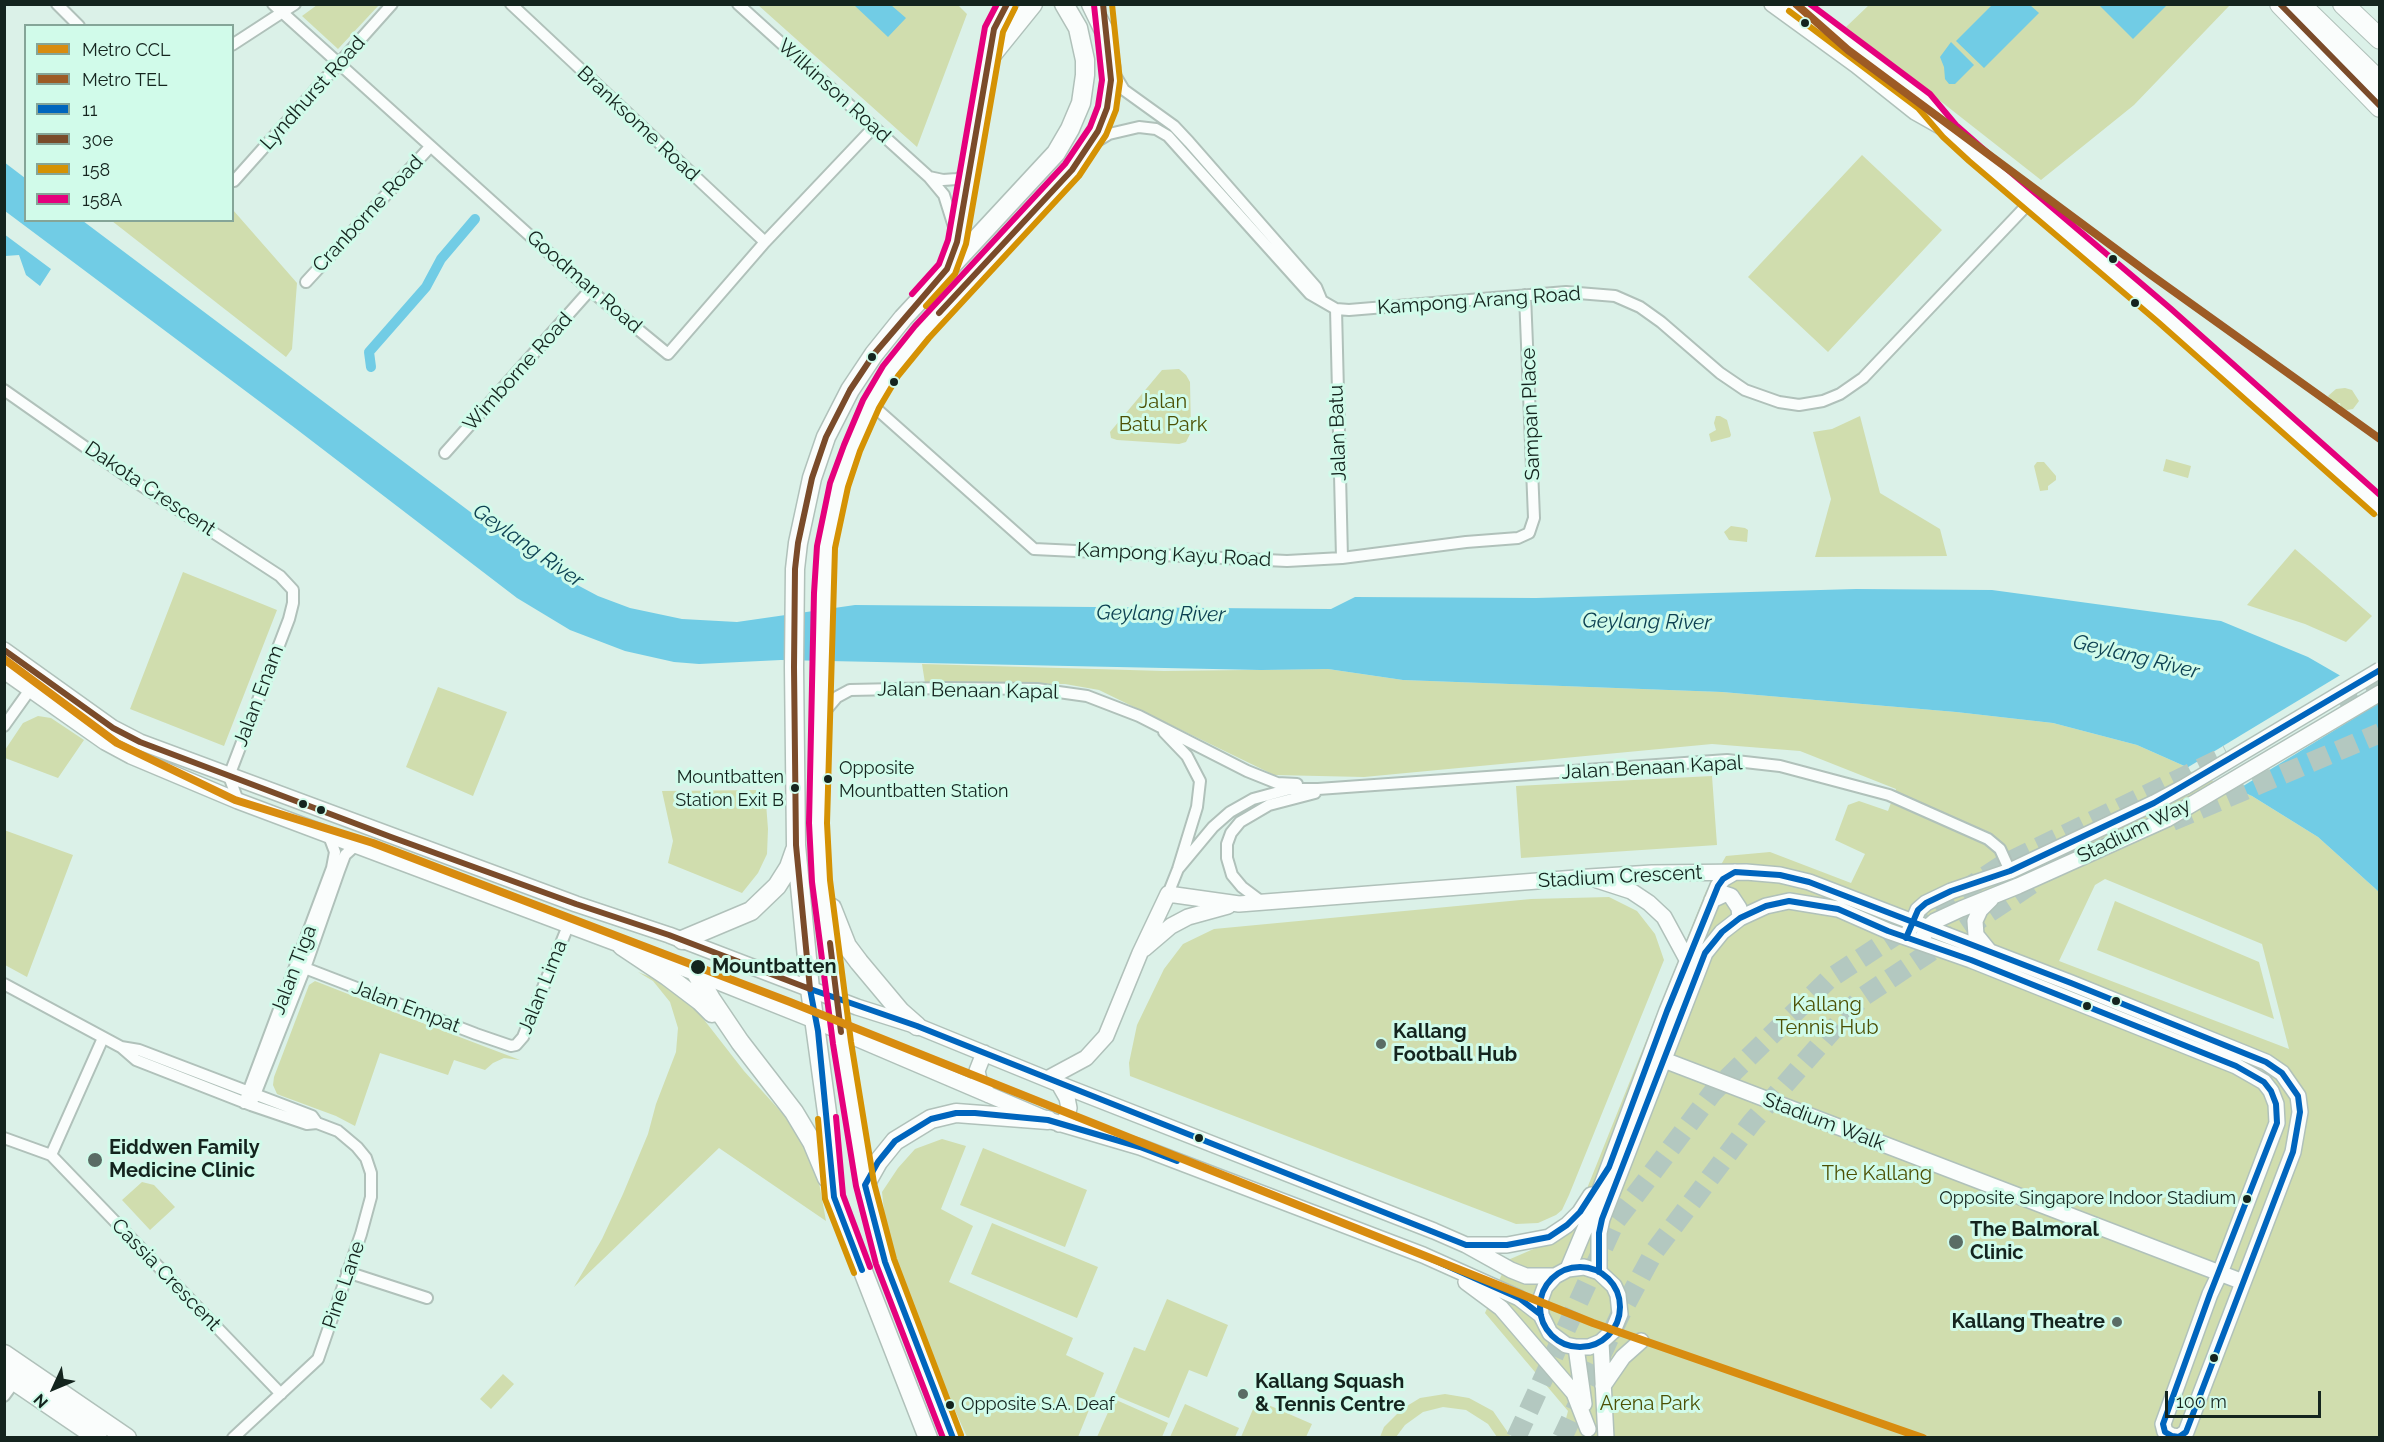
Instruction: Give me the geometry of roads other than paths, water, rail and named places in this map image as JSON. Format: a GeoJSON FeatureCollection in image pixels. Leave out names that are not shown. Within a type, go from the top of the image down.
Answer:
{"type":"FeatureCollection","features":[{"type":"Feature","properties":{"kind":"highway"},"geometry":{"type":"LineString","coordinates":[[2280,4],[2379,107]]}},
{"type":"Feature","properties":{"kind":"highway"},"geometry":{"type":"LineString","coordinates":[[2300,4],[2379,82]]}},
{"type":"Feature","properties":{"kind":"highway"},"geometry":{"type":"LineString","coordinates":[[2343,4],[2379,39]]}},
{"type":"Feature","properties":{"kind":"main road"},"geometry":{"type":"LineString","coordinates":[[947,269],[957,242],[994,29],[1007,4]]}},
{"type":"Feature","properties":{"kind":"main road"},"geometry":{"type":"LineString","coordinates":[[990,57],[1034,4]]}},
{"type":"Feature","properties":{"kind":"main road"},"geometry":{"type":"LineString","coordinates":[[834,1197],[796,845],[794,667],[798,543],[812,478],[826,437],[850,390],[874,354],[947,269],[1056,153],[1077,116],[1083,89],[1085,60],[1078,28],[1064,4]]}},
{"type":"Feature","properties":{"kind":"main road"},"geometry":{"type":"LineString","coordinates":[[1091,4],[1105,33]]}},
{"type":"Feature","properties":{"kind":"main road"},"geometry":{"type":"LineString","coordinates":[[953,1437],[885,1262],[865,1185],[841,1032],[821,881],[818,823],[826,547],[839,485],[871,404],[891,371],[922,332],[1072,170],[1098,130],[1107,108],[1111,67],[1103,4]]}},
{"type":"Feature","properties":{"kind":"main road"},"geometry":{"type":"LineString","coordinates":[[682,940],[751,911],[777,886],[789,867],[796,845]]}},
{"type":"Feature","properties":{"kind":"main road"},"geometry":{"type":"LineString","coordinates":[[821,881],[848,946],[900,1011],[917,1026]]}},
{"type":"Feature","properties":{"kind":"main road"},"geometry":{"type":"LineString","coordinates":[[622,946],[700,1001],[740,1042]]}},
{"type":"Feature","properties":{"kind":"main road"},"geometry":{"type":"LineString","coordinates":[[696,973],[740,1042],[795,1112],[812,1142],[928,1437]]}},
{"type":"Feature","properties":{"kind":"main road"},"geometry":{"type":"LineString","coordinates":[[865,1185],[878,1162],[895,1141],[931,1119],[956,1113],[1053,1122]]}},
{"type":"Feature","properties":{"kind":"main road"},"geometry":{"type":"LineString","coordinates":[[4,1354],[127,1437]]}},
{"type":"Feature","properties":{"kind":"main road"},"geometry":{"type":"LineString","coordinates":[[8,1384],[86,1434]]}},
{"type":"Feature","properties":{"kind":"street"},"geometry":{"type":"LineString","coordinates":[[57,4],[77,24]]}},
{"type":"Feature","properties":{"kind":"street","name":"Goodman Road"},"geometry":{"type":"LineString","coordinates":[[273,4],[590,290],[668,354],[765,242],[874,127]]}},
{"type":"Feature","properties":{"kind":"street"},"geometry":{"type":"LineString","coordinates":[[234,44],[295,4]]}},
{"type":"Feature","properties":{"kind":"street","name":"Lyndhurst Road"},"geometry":{"type":"LineString","coordinates":[[234,181],[392,4]]}},
{"type":"Feature","properties":{"kind":"street","name":"Branksome Road"},"geometry":{"type":"LineString","coordinates":[[511,4],[765,242]]}},
{"type":"Feature","properties":{"kind":"street","name":"Wilkinson Road"},"geometry":{"type":"LineString","coordinates":[[738,4],[928,177],[944,195],[957,242]]}},
{"type":"Feature","properties":{"kind":"street"},"geometry":{"type":"LineString","coordinates":[[1772,4],[1856,65],[1915,112],[1950,131]]}},
{"type":"Feature","properties":{"kind":"street"},"geometry":{"type":"LineString","coordinates":[[1794,4],[1924,100],[1950,131],[2164,315],[2379,507]]}},
{"type":"Feature","properties":{"kind":"street"},"geometry":{"type":"LineString","coordinates":[[1111,67],[1124,90],[1174,126],[1206,160],[1316,287],[1320,299]]}},
{"type":"Feature","properties":{"kind":"street"},"geometry":{"type":"LineString","coordinates":[[1089,147],[1108,134],[1121,130],[1156,129],[1168,136],[1310,294],[1336,309]]}},
{"type":"Feature","properties":{"kind":"street","name":"Cranborne Road"},"geometry":{"type":"LineString","coordinates":[[306,282],[430,147]]}},
{"type":"Feature","properties":{"kind":"street"},"geometry":{"type":"LineString","coordinates":[[928,177],[944,180],[957,179],[968,174]]}},
{"type":"Feature","properties":{"kind":"street","name":"Kampong Arang Road"},"geometry":{"type":"LineString","coordinates":[[1336,309],[1349,310],[1566,292],[1619,297],[1661,322],[1720,373],[1745,390],[1779,402],[1799,405],[1840,394],[1863,378],[2030,202]]}},
{"type":"Feature","properties":{"kind":"street","name":"Wimborne Road"},"geometry":{"type":"LineString","coordinates":[[445,453],[590,290]]}},
{"type":"Feature","properties":{"kind":"street","name":"Sampan Place"},"geometry":{"type":"LineString","coordinates":[[1525,295],[1534,518],[1529,532]]}},
{"type":"Feature","properties":{"kind":"street","name":"Jalan Batu"},"geometry":{"type":"LineString","coordinates":[[1336,309],[1342,558]]}},
{"type":"Feature","properties":{"kind":"street","name":"Dakota Crescent"},"geometry":{"type":"LineString","coordinates":[[4,390],[125,475],[280,576],[293,590]]}},
{"type":"Feature","properties":{"kind":"street","name":"Kampong Kayu Road"},"geometry":{"type":"LineString","coordinates":[[871,404],[1034,549],[1287,561],[1342,558],[1466,542],[1518,538],[1529,532]]}},
{"type":"Feature","properties":{"kind":"street","name":"Jalan Enam"},"geometry":{"type":"LineString","coordinates":[[229,776],[289,619],[293,590]]}},
{"type":"Feature","properties":{"kind":"street"},"geometry":{"type":"LineString","coordinates":[[4,650],[126,736],[559,898],[682,940],[837,999],[917,1026],[1466,1245],[1526,1276],[1562,1272],[1584,1267],[1599,1272],[1614,1286],[1620,1305],[1617,1323],[1601,1342],[1588,1347],[1576,1347],[1557,1340],[1544,1325],[1540,1300],[1545,1287],[1562,1272],[1609,1167],[1667,1011],[1712,900],[1723,879],[1735,872]]}},
{"type":"Feature","properties":{"kind":"street","name":"Stadium Way"},"geometry":{"type":"LineString","coordinates":[[1914,941],[1919,925],[1918,910],[1926,903],[1951,891],[2010,871],[2154,803],[2379,670]]}},
{"type":"Feature","properties":{"kind":"street"},"geometry":{"type":"LineString","coordinates":[[4,671],[105,742],[131,756],[238,801],[696,973],[816,1021],[1053,1122],[1140,1147],[1423,1255],[1519,1298],[1541,1315]]}},
{"type":"Feature","properties":{"kind":"street"},"geometry":{"type":"LineString","coordinates":[[4,726],[41,675]]}},
{"type":"Feature","properties":{"kind":"street","name":"Jalan Benaan Kapal"},"geometry":{"type":"LineString","coordinates":[[820,718],[837,696],[850,690],[1037,689],[1087,696],[1157,725],[1240,768],[1277,783],[1336,788]]}},
{"type":"Feature","properties":{"kind":"street","name":"Stadium Way"},"geometry":{"type":"LineString","coordinates":[[1919,925],[1993,897],[2167,819],[2379,693]]}},
{"type":"Feature","properties":{"kind":"street","name":"Jalan Benaan Kapal"},"geometry":{"type":"LineString","coordinates":[[1140,953],[1178,869],[1197,807],[1200,781],[1187,756],[1157,725]]}},
{"type":"Feature","properties":{"kind":"street","name":"Jalan Benaan Kapal"},"geometry":{"type":"LineString","coordinates":[[1178,869],[1213,827],[1241,805],[1290,789],[1336,788],[1727,760],[1780,766],[1889,795],[1988,839],[2000,849],[2010,871]]}},
{"type":"Feature","properties":{"kind":"street"},"geometry":{"type":"LineString","coordinates":[[229,776],[238,801]]}},
{"type":"Feature","properties":{"kind":"street"},"geometry":{"type":"LineString","coordinates":[[1262,903],[1242,887],[1232,875],[1227,858],[1227,844],[1232,832],[1240,822],[1269,805],[1336,788]]}},
{"type":"Feature","properties":{"kind":"street","name":"Jalan Tiga"},"geometry":{"type":"LineString","coordinates":[[301,967],[332,868],[335,852],[329,836]]}},
{"type":"Feature","properties":{"kind":"street","name":"Jalan Tiga"},"geometry":{"type":"LineString","coordinates":[[249,1099],[345,855],[356,845]]}},
{"type":"Feature","properties":{"kind":"street","name":"Stadium Crescent"},"geometry":{"type":"LineString","coordinates":[[1168,894],[1239,904],[1589,877],[1735,872],[1780,876],[1809,882],[2266,1062],[2282,1073],[2298,1096],[2301,1112],[2293,1152],[2186,1432],[2180,1437],[2172,1436]]}},
{"type":"Feature","properties":{"kind":"street"},"geometry":{"type":"LineString","coordinates":[[1589,877],[1631,891],[1664,917],[1689,960],[1694,979]]}},
{"type":"Feature","properties":{"kind":"street"},"geometry":{"type":"LineString","coordinates":[[1712,900],[1725,894],[1731,896],[1739,908],[1740,918]]}},
{"type":"Feature","properties":{"kind":"street"},"geometry":{"type":"LineString","coordinates":[[1989,951],[1976,935],[1975,921],[1980,910],[1993,897]]}},
{"type":"Feature","properties":{"kind":"street"},"geometry":{"type":"LineString","coordinates":[[1599,1272],[1599,1233],[1602,1218],[1705,953],[1722,932],[1740,918],[1766,906],[1789,901],[1838,909],[1914,941],[1971,960],[2225,1062],[2252,1074],[2264,1082],[2271,1091],[2276,1104],[2277,1123],[2210,1294],[2163,1424],[2165,1431],[2172,1436]]}},
{"type":"Feature","properties":{"kind":"street"},"geometry":{"type":"LineString","coordinates":[[1053,1081],[1086,1058],[1106,1036],[1140,953],[1171,926],[1188,916],[1239,904]]}},
{"type":"Feature","properties":{"kind":"street","name":"Jalan Lima"},"geometry":{"type":"LineString","coordinates":[[516,1045],[523,1037],[568,926]]}},
{"type":"Feature","properties":{"kind":"street","name":"Jalan Empat"},"geometry":{"type":"LineString","coordinates":[[301,967],[476,1034],[511,1046],[516,1045]]}},
{"type":"Feature","properties":{"kind":"street","name":"Pine Lane"},"geometry":{"type":"LineString","coordinates":[[4,984],[121,1047],[139,1050],[249,1099],[312,1116],[317,1123],[338,1131],[366,1158],[371,1173],[371,1197],[362,1233],[318,1359],[233,1437]]}},
{"type":"Feature","properties":{"kind":"street"},"geometry":{"type":"LineString","coordinates":[[51,1155],[104,1038]]}},
{"type":"Feature","properties":{"kind":"street"},"geometry":{"type":"LineString","coordinates":[[984,1053],[977,1071],[980,1084],[991,1097]]}},
{"type":"Feature","properties":{"kind":"street","name":"Stadium Walk"},"geometry":{"type":"LineString","coordinates":[[1664,1060],[2243,1281]]}},
{"type":"Feature","properties":{"kind":"street"},"geometry":{"type":"LineString","coordinates":[[1053,1081],[1069,1104],[1066,1119],[1053,1122]]}},
{"type":"Feature","properties":{"kind":"street","name":"Cassia Crescent"},"geometry":{"type":"LineString","coordinates":[[4,1138],[51,1155],[281,1394]]}},
{"type":"Feature","properties":{"kind":"street"},"geometry":{"type":"LineString","coordinates":[[1466,1245],[1523,1243],[1549,1237],[1567,1225],[1580,1212],[1609,1167]]}},
{"type":"Feature","properties":{"kind":"street"},"geometry":{"type":"LineString","coordinates":[[1423,1255],[1486,1295],[1501,1308],[1574,1393],[1588,1433]]}},
{"type":"Feature","properties":{"kind":"street"},"geometry":{"type":"LineString","coordinates":[[347,1272],[427,1298]]}},
{"type":"Feature","properties":{"kind":"street"},"geometry":{"type":"LineString","coordinates":[[1603,1386],[1623,1357],[1641,1341]]}},
{"type":"Feature","properties":{"kind":"street"},"geometry":{"type":"LineString","coordinates":[[1601,1342],[1606,1437]]}},
{"type":"Feature","properties":{"kind":"street"},"geometry":{"type":"LineString","coordinates":[[1576,1347],[1588,1433]]}},
{"type":"Feature","properties":{"kind":"water"},"geometry":{"type":"Polygon","coordinates":[[[2167,4],[2133,39],[2099,5],[2167,4]]]}},
{"type":"Feature","properties":{"kind":"water"},"geometry":{"type":"Polygon","coordinates":[[[854,5],[891,5],[906,18],[888,37],[854,5]]]}},
{"type":"Feature","properties":{"kind":"water"},"geometry":{"type":"Polygon","coordinates":[[[1992,5],[2030,5],[2039,13],[1984,68],[1956,41],[1992,5]]]}},
{"type":"Feature","properties":{"kind":"water"},"geometry":{"type":"Polygon","coordinates":[[[1951,42],[1974,65],[1955,84],[1949,84],[1945,79],[1940,57],[1951,42]]]}},
{"type":"Feature","properties":{"kind":"water","name":"Geylang River"},"geometry":{"type":"Polygon","coordinates":[[[4,162],[24,177],[24,222],[84,222],[505,538],[566,579],[598,596],[630,608],[682,619],[737,622],[855,605],[1331,609],[1355,597],[1536,598],[1856,589],[1992,590],[2221,621],[2308,657],[2379,698],[2379,892],[2318,837],[2252,796],[2137,745],[2053,723],[1956,712],[1722,692],[1403,680],[1328,669],[1261,670],[781,660],[699,664],[674,662],[625,651],[570,630],[517,598],[5,211],[4,162]]]}},
{"type":"Feature","properties":{"kind":"water"},"geometry":{"type":"Polygon","coordinates":[[[4,234],[51,269],[40,286],[26,275],[19,255],[5,256],[4,234]]]}},
{"type":"Feature","properties":{"kind":"waterway"},"geometry":{"type":"LineString","coordinates":[[371,367],[369,352],[426,287],[441,259],[475,219]]}},
{"type":"Feature","properties":{"kind":"tunnel"},"geometry":{"type":"LineString","coordinates":[[2338,701],[2380,681]]}},
{"type":"Feature","properties":{"kind":"tunnel"},"geometry":{"type":"LineString","coordinates":[[2172,821],[2380,733]]}},
{"type":"Feature","properties":{"kind":"tunnel"},"geometry":{"type":"LineString","coordinates":[[1516,1438],[1615,1222],[1713,1092],[1829,979],[2004,864],[2228,755]]}},
{"type":"Feature","properties":{"kind":"tunnel"},"geometry":{"type":"LineString","coordinates":[[1562,1438],[1621,1313],[1654,1252],[1752,1122],[1861,998],[2038,880]]}},
{"type":"Feature","properties":{"kind":"metro line","name":"TEL"},"geometry":{"type":"LineString","coordinates":[[1796,4],[1848,50],[2151,275],[2380,439]]}},
{"type":"Feature","properties":{"kind":"metro line","name":"CCL"},"geometry":{"type":"LineString","coordinates":[[4,659],[117,743],[235,800],[373,843],[790,1002],[1593,1323],[1923,1438]]}},
{"type":"Feature","properties":{"kind":"place","name":"Opposite Mountbatten Station"},"geometry":{"type":"Point","coordinates":[828,779]}},
{"type":"Feature","properties":{"kind":"place","name":"Mountbatten Station Exit B"},"geometry":{"type":"Point","coordinates":[795,788]}},
{"type":"Feature","properties":{"kind":"place","name":"Mountbatten"},"geometry":{"type":"Point","coordinates":[698,967]}},
{"type":"Feature","properties":{"kind":"place","name":"Kallang Football Hub"},"geometry":{"type":"Point","coordinates":[1381,1044]}},
{"type":"Feature","properties":{"kind":"place","name":"Eiddwen Family Medicine Clinic"},"geometry":{"type":"Point","coordinates":[95,1160]}},
{"type":"Feature","properties":{"kind":"place","name":"Opposite Singapore Indoor Stadium"},"geometry":{"type":"Point","coordinates":[2247,1199]}},
{"type":"Feature","properties":{"kind":"place","name":"The Balmoral Clinic"},"geometry":{"type":"Point","coordinates":[1956,1242]}},
{"type":"Feature","properties":{"kind":"place","name":"Kallang Theatre"},"geometry":{"type":"Point","coordinates":[2117,1322]}},
{"type":"Feature","properties":{"kind":"place","name":"Kallang Squash & Tennis Centre"},"geometry":{"type":"Point","coordinates":[1243,1394]}},
{"type":"Feature","properties":{"kind":"place","name":"Opposite S.A. Deaf"},"geometry":{"type":"Point","coordinates":[950,1405]}},
{"type":"Feature","properties":{"kind":"park label","name":"Jalan Batu Park"},"geometry":{"type":"Point","coordinates":[1163,414]}},
{"type":"Feature","properties":{"kind":"park label","name":"Kallang Tennis Hub"},"geometry":{"type":"Point","coordinates":[1827,1016]}},
{"type":"Feature","properties":{"kind":"park label","name":"The Kallang"},"geometry":{"type":"Point","coordinates":[1877,1174]}},
{"type":"Feature","properties":{"kind":"park label","name":"Arena Park"},"geometry":{"type":"Point","coordinates":[1650,1404]}}]}
